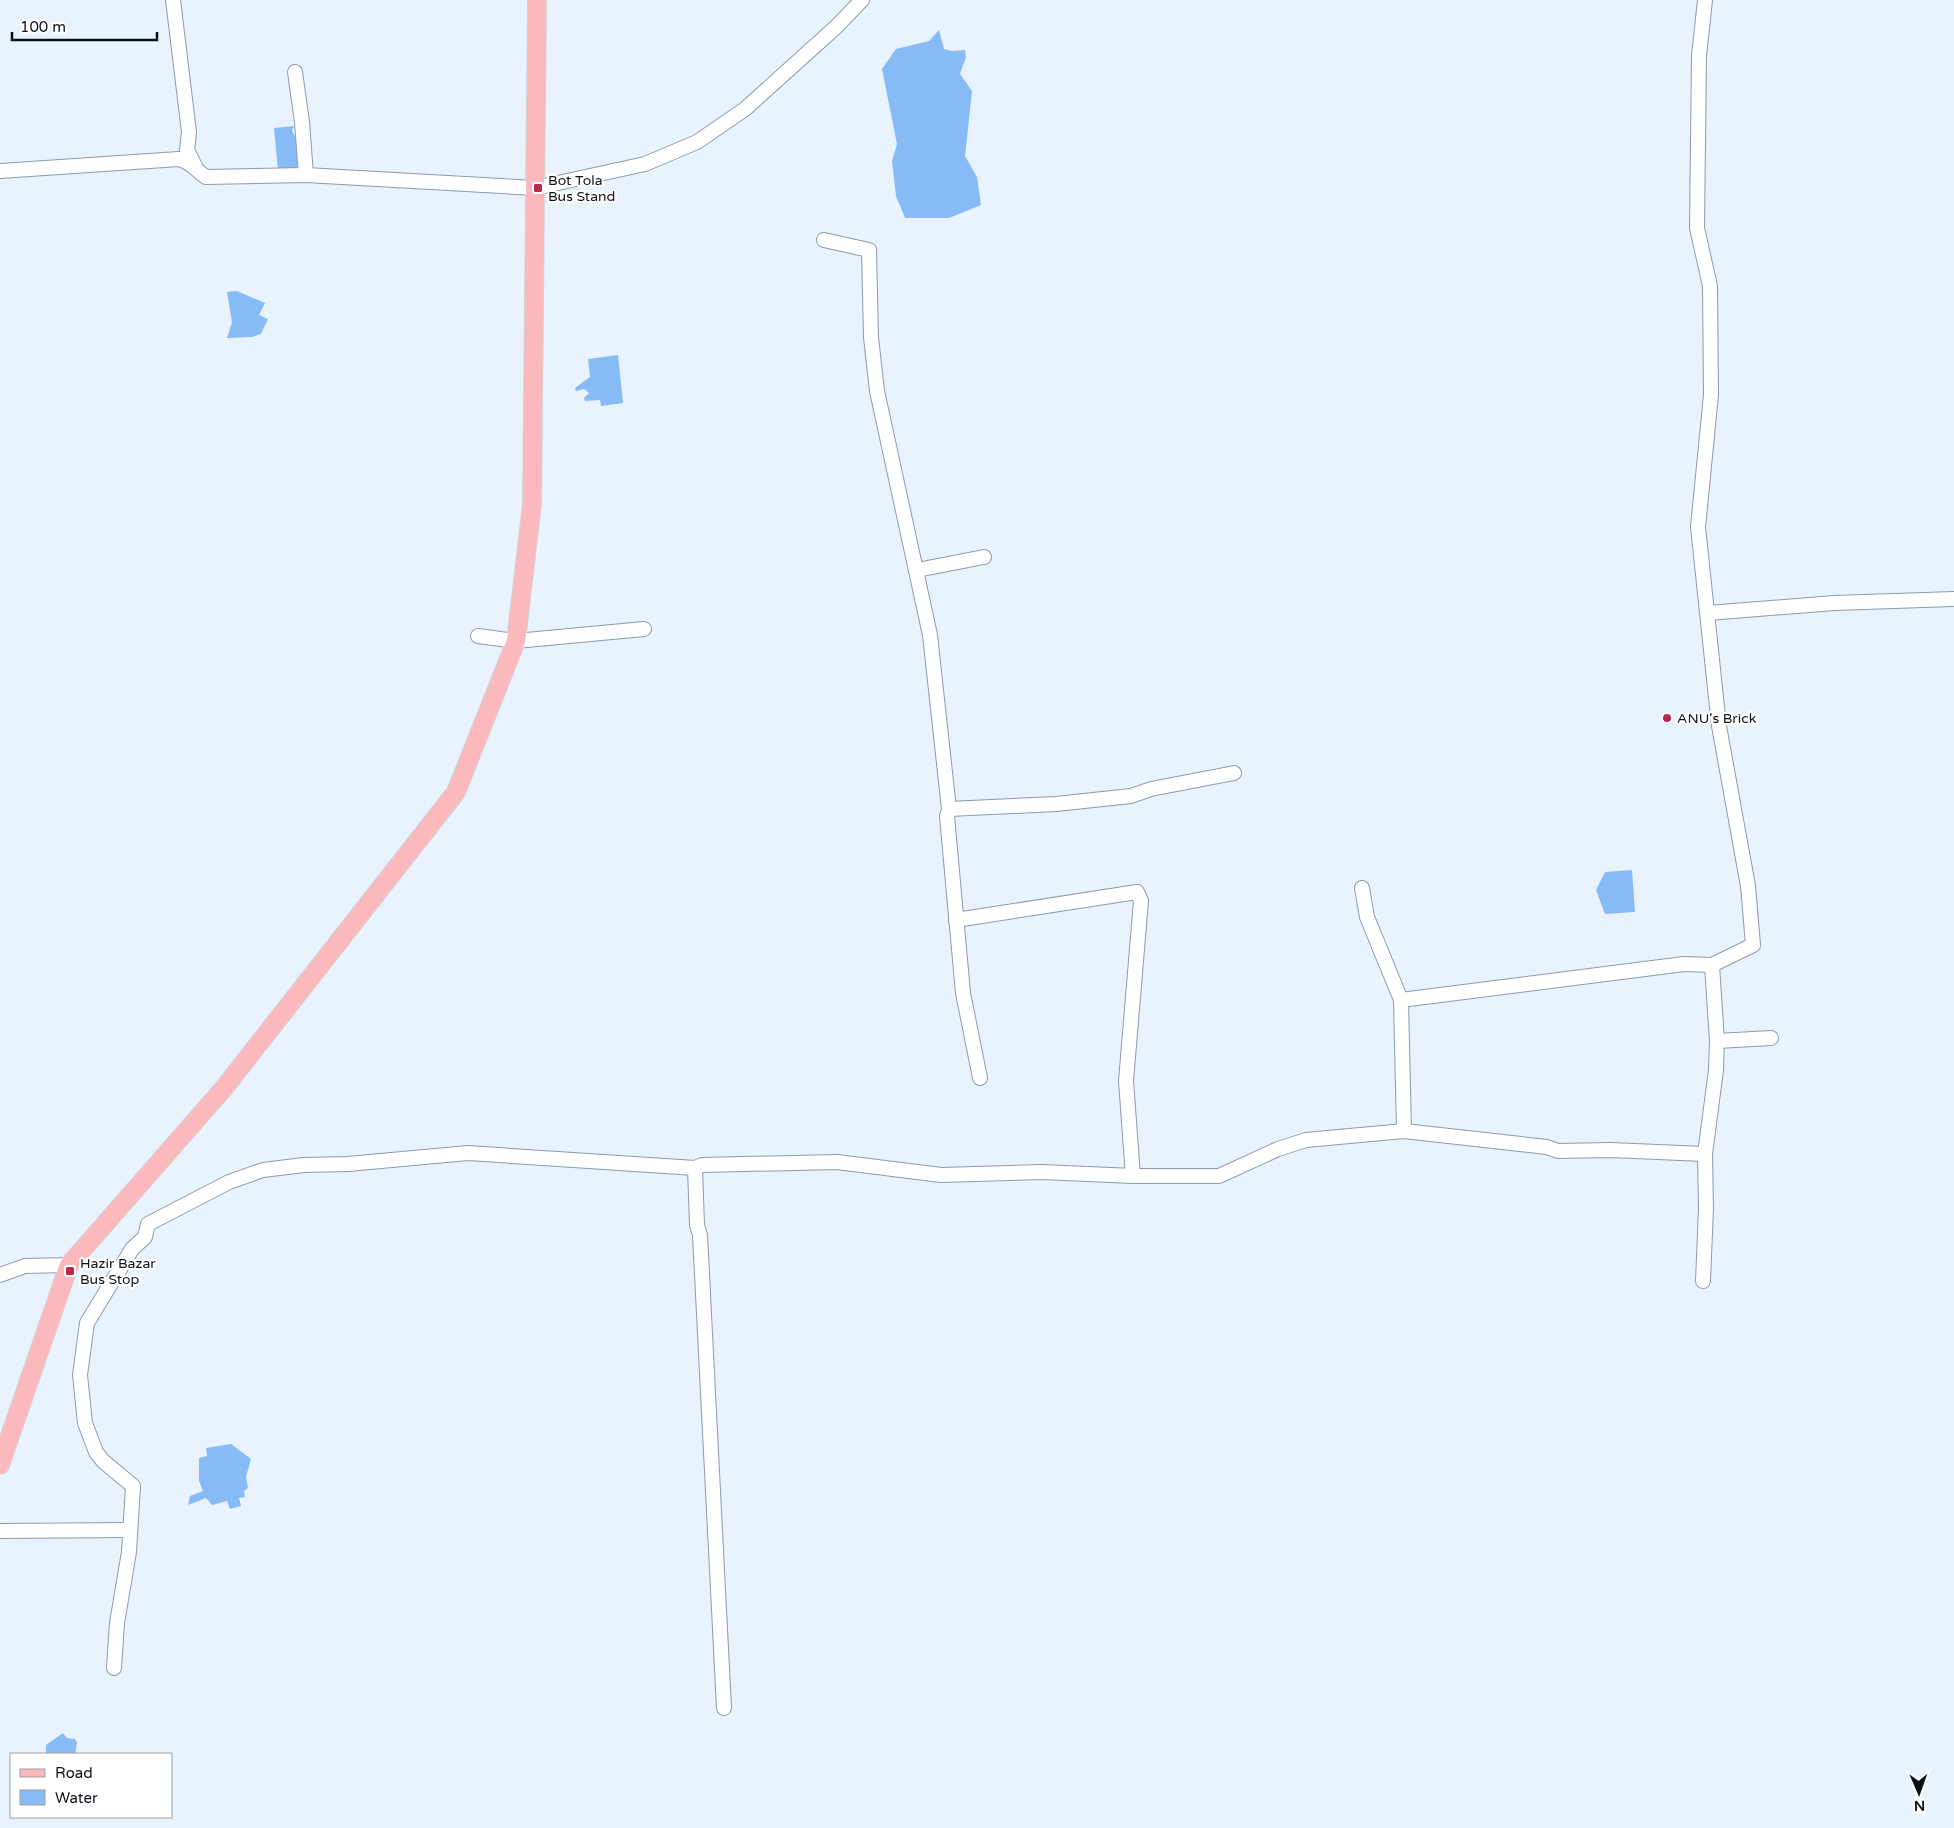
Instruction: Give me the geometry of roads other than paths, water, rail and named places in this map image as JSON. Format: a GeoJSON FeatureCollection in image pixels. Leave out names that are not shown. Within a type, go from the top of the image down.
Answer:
{"type":"FeatureCollection","features":[{"type":"Feature","properties":{"kind":"main road"},"geometry":{"type":"LineString","coordinates":[[0,1465],[69,1265],[224,1088],[456,792],[516,641],[532,504],[537,0]]}},
{"type":"Feature","properties":{"kind":"street"},"geometry":{"type":"LineString","coordinates":[[174,0],[189,132],[187,150],[200,173],[206,176],[306,175],[535,188],[645,164],[697,142],[744,109],[862,0]]}},
{"type":"Feature","properties":{"kind":"street"},"geometry":{"type":"LineString","coordinates":[[1401,1000],[1684,964],[1712,965],[1753,945],[1748,886],[1719,726],[1698,527],[1711,396],[1710,286],[1697,228],[1699,56],[1705,0]]}},
{"type":"Feature","properties":{"kind":"street"},"geometry":{"type":"LineString","coordinates":[[295,72],[302,122],[306,175]]}},
{"type":"Feature","properties":{"kind":"street"},"geometry":{"type":"LineString","coordinates":[[0,171],[170,159],[188,161],[195,166]]}},
{"type":"Feature","properties":{"kind":"street"},"geometry":{"type":"LineString","coordinates":[[824,240],[869,250],[871,337],[877,392],[930,635],[949,809],[947,816],[963,993],[980,1078]]}},
{"type":"Feature","properties":{"kind":"street"},"geometry":{"type":"LineString","coordinates":[[917,570],[984,557]]}},
{"type":"Feature","properties":{"kind":"street"},"geometry":{"type":"LineString","coordinates":[[1708,613],[1834,603],[1954,599]]}},
{"type":"Feature","properties":{"kind":"street"},"geometry":{"type":"LineString","coordinates":[[478,636],[516,641],[644,629]]}},
{"type":"Feature","properties":{"kind":"street"},"geometry":{"type":"LineString","coordinates":[[949,809],[1056,804],[1131,796],[1151,789],[1234,773]]}},
{"type":"Feature","properties":{"kind":"street"},"geometry":{"type":"LineString","coordinates":[[1362,888],[1367,917],[1401,1000],[1404,1131]]}},
{"type":"Feature","properties":{"kind":"street"},"geometry":{"type":"LineString","coordinates":[[956,920],[1137,892],[1141,901],[1126,1081],[1133,1176]]}},
{"type":"Feature","properties":{"kind":"street"},"geometry":{"type":"LineString","coordinates":[[1702,1281],[1706,1209],[1705,1154],[1716,1070],[1717,1041],[1712,965]]}},
{"type":"Feature","properties":{"kind":"street"},"geometry":{"type":"LineString","coordinates":[[1717,1041],[1771,1038]]}},
{"type":"Feature","properties":{"kind":"street"},"geometry":{"type":"LineString","coordinates":[[114,1668],[117,1623],[129,1552],[133,1486],[103,1461],[96,1452],[85,1423],[80,1375],[87,1323],[132,1249],[145,1237],[148,1224],[229,1182],[263,1170],[304,1165],[348,1164],[468,1153],[695,1168],[702,1165],[837,1162],[941,1175],[1042,1172],[1133,1176],[1219,1176],[1278,1149],[1306,1140],[1404,1131],[1547,1147],[1558,1151],[1610,1150],[1705,1154]]}},
{"type":"Feature","properties":{"kind":"street"},"geometry":{"type":"LineString","coordinates":[[695,1168],[724,1708]]}},
{"type":"Feature","properties":{"kind":"street"},"geometry":{"type":"LineString","coordinates":[[0,1275],[24,1266],[69,1265]]}},
{"type":"Feature","properties":{"kind":"street"},"geometry":{"type":"LineString","coordinates":[[0,1530],[129,1530]]}},
{"type":"Feature","properties":{"kind":"water"},"geometry":{"type":"Polygon","coordinates":[[[939,30],[944,49],[952,51],[965,50],[966,57],[960,74],[972,91],[965,156],[977,177],[981,205],[949,218],[905,218],[896,196],[892,161],[897,144],[882,69],[896,49],[929,41],[939,30]]]}},
{"type":"Feature","properties":{"kind":"water"},"geometry":{"type":"Polygon","coordinates":[[[294,126],[292,130],[298,150],[298,164],[296,169],[278,171],[274,128],[294,126]]]}},
{"type":"Feature","properties":{"kind":"water"},"geometry":{"type":"Polygon","coordinates":[[[237,291],[265,303],[259,315],[268,319],[261,334],[252,337],[227,338],[232,322],[227,292],[237,291]]]}},
{"type":"Feature","properties":{"kind":"water"},"geometry":{"type":"Polygon","coordinates":[[[618,355],[623,403],[601,406],[600,400],[585,401],[584,398],[589,393],[584,389],[576,391],[575,388],[590,377],[588,359],[618,355]]]}},
{"type":"Feature","properties":{"kind":"water"},"geometry":{"type":"Polygon","coordinates":[[[1632,870],[1635,912],[1605,914],[1596,890],[1605,872],[1632,870]]]}},
{"type":"Feature","properties":{"kind":"water"},"geometry":{"type":"Polygon","coordinates":[[[231,1444],[251,1459],[246,1477],[248,1488],[244,1491],[245,1497],[239,1498],[241,1506],[230,1509],[227,1501],[212,1505],[206,1498],[188,1505],[190,1496],[203,1491],[199,1481],[199,1458],[207,1456],[206,1448],[231,1444]]]}},
{"type":"Feature","properties":{"kind":"water"},"geometry":{"type":"Polygon","coordinates":[[[63,1733],[67,1738],[75,1739],[77,1743],[75,1753],[46,1753],[46,1745],[63,1733]]]}},
{"type":"Feature","properties":{"kind":"place","name":"Bot Tola Bus Stand"},"geometry":{"type":"Point","coordinates":[538,188]}},
{"type":"Feature","properties":{"kind":"place","name":"ANU's Brick"},"geometry":{"type":"Point","coordinates":[1667,718]}},
{"type":"Feature","properties":{"kind":"place","name":"Hazir Bazar Bus Stop"},"geometry":{"type":"Point","coordinates":[70,1271]}}]}
